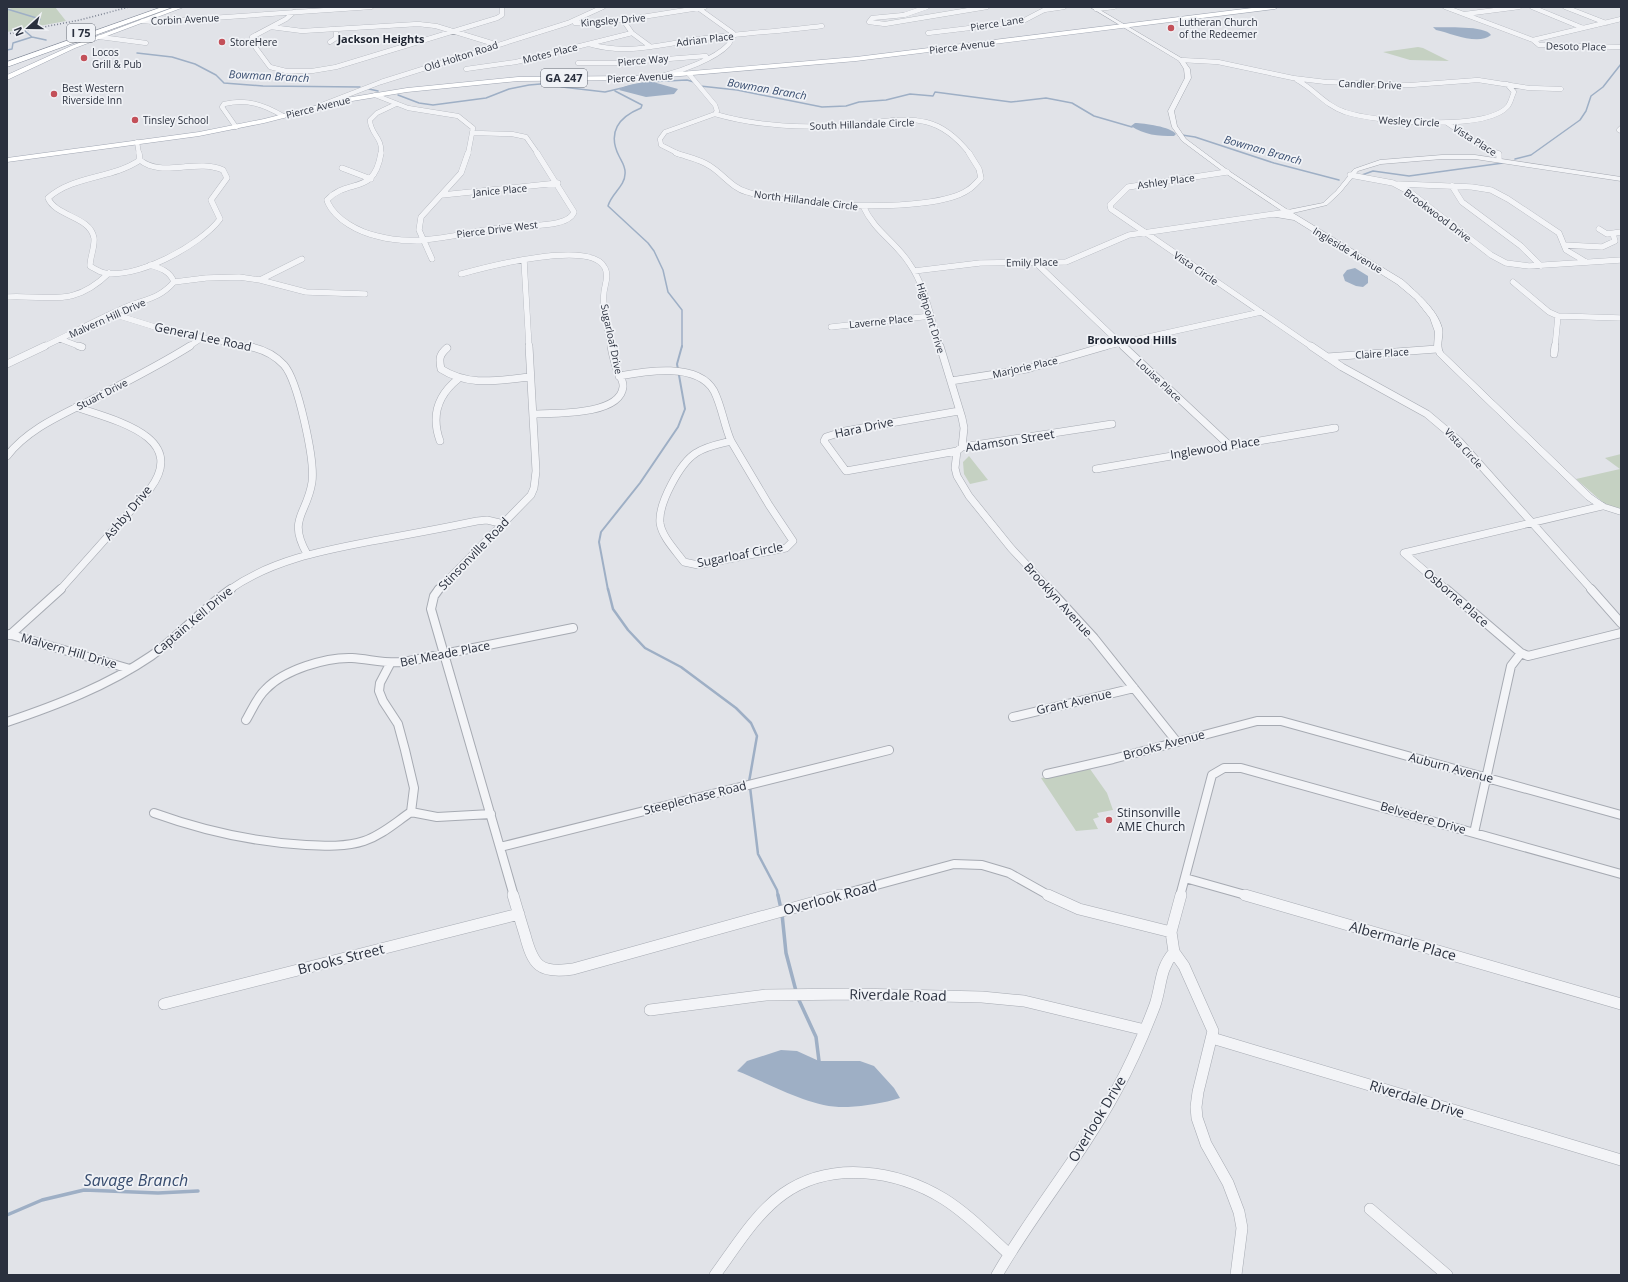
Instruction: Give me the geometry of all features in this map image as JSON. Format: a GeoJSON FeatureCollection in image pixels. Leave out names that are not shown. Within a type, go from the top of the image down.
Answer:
{"type":"FeatureCollection","features":[{"type":"Feature","properties":{"kind":"highway","name":"I 75"},"geometry":{"type":"LineString","coordinates":[[7,60],[154,7]]}},
{"type":"Feature","properties":{"kind":"highway","name":"I 75"},"geometry":{"type":"LineString","coordinates":[[7,65],[169,7]]}},
{"type":"Feature","properties":{"kind":"main road"},"geometry":{"type":"LineString","coordinates":[[7,78],[66,50],[181,7]]}},
{"type":"Feature","properties":{"kind":"main road","name":"Pierce Avenue"},"geometry":{"type":"LineString","coordinates":[[7,160],[236,127],[283,116],[361,94],[375,95],[524,78],[617,78],[658,76],[884,56],[1276,7]]}},
{"type":"Feature","properties":{"kind":"street","name":"Corbin Avenue"},"geometry":{"type":"LineString","coordinates":[[143,21],[154,22],[371,7]]}},
{"type":"Feature","properties":{"kind":"street"},"geometry":{"type":"LineString","coordinates":[[294,12],[286,19],[252,37],[253,44],[270,67],[296,71],[322,70],[336,67],[497,18],[502,15],[502,7]]}},
{"type":"Feature","properties":{"kind":"street","name":"Old Holton Road"},"geometry":{"type":"LineString","coordinates":[[361,94],[381,82],[568,24],[603,7]]}},
{"type":"Feature","properties":{"kind":"street","name":"Kingsley Drive"},"geometry":{"type":"LineString","coordinates":[[568,24],[623,20],[705,7]]}},
{"type":"Feature","properties":{"kind":"street"},"geometry":{"type":"LineString","coordinates":[[927,7],[904,14],[868,20],[871,23],[877,24],[987,7]]}},
{"type":"Feature","properties":{"kind":"street","name":"Pierce Lane"},"geometry":{"type":"LineString","coordinates":[[928,33],[1021,22],[1044,10],[1064,7]]}},
{"type":"Feature","properties":{"kind":"street"},"geometry":{"type":"LineString","coordinates":[[1094,8],[1114,7]]}},
{"type":"Feature","properties":{"kind":"street","name":"Desoto Place"},"geometry":{"type":"LineString","coordinates":[[1445,7],[1533,40],[1539,45],[1621,47]]}},
{"type":"Feature","properties":{"kind":"street"},"geometry":{"type":"LineString","coordinates":[[1464,14],[1519,7]]}},
{"type":"Feature","properties":{"kind":"street"},"geometry":{"type":"LineString","coordinates":[[1532,7],[1583,28]]}},
{"type":"Feature","properties":{"kind":"street"},"geometry":{"type":"LineString","coordinates":[[1565,7],[1606,23]]}},
{"type":"Feature","properties":{"kind":"street"},"geometry":{"type":"LineString","coordinates":[[658,76],[668,74],[709,56],[728,44],[733,33],[725,25],[698,8]]}},
{"type":"Feature","properties":{"kind":"street"},"geometry":{"type":"LineString","coordinates":[[1094,8],[1181,60]]}},
{"type":"Feature","properties":{"kind":"street"},"geometry":{"type":"LineString","coordinates":[[1533,40],[1621,19]]}},
{"type":"Feature","properties":{"kind":"street"},"geometry":{"type":"LineString","coordinates":[[623,20],[632,32],[651,47]]}},
{"type":"Feature","properties":{"kind":"street"},"geometry":{"type":"LineString","coordinates":[[271,27],[302,31],[418,24],[453,31],[498,45]]}},
{"type":"Feature","properties":{"kind":"street","name":"Adrian Place"},"geometry":{"type":"LineString","coordinates":[[589,44],[602,49],[613,50],[651,47],[822,26]]}},
{"type":"Feature","properties":{"kind":"street"},"geometry":{"type":"LineString","coordinates":[[330,42],[336,38],[336,29]]}},
{"type":"Feature","properties":{"kind":"street","name":"Motes Place"},"geometry":{"type":"LineString","coordinates":[[466,69],[516,62],[632,32]]}},
{"type":"Feature","properties":{"kind":"street"},"geometry":{"type":"LineString","coordinates":[[100,37],[146,43]]}},
{"type":"Feature","properties":{"kind":"street","name":"Pierce Way"},"geometry":{"type":"LineString","coordinates":[[578,63],[616,63],[687,56],[709,56]]}},
{"type":"Feature","properties":{"kind":"street","name":"Candler Drive"},"geometry":{"type":"LineString","coordinates":[[1181,60],[1218,62],[1293,78],[1326,82],[1401,85],[1478,80],[1561,89]]}},
{"type":"Feature","properties":{"kind":"street","name":"Ingleside Avenue"},"geometry":{"type":"LineString","coordinates":[[1181,60],[1187,69],[1188,78],[1172,107],[1172,119],[1174,126],[1180,135],[1192,147],[1228,172],[1299,220],[1400,282],[1415,294],[1437,326],[1439,332],[1436,344],[1437,349]]}},
{"type":"Feature","properties":{"kind":"street"},"geometry":{"type":"LineString","coordinates":[[689,74],[715,105],[717,112],[715,114]]}},
{"type":"Feature","properties":{"kind":"street","name":"Wesley Circle"},"geometry":{"type":"LineString","coordinates":[[1293,78],[1311,88],[1328,104],[1358,116],[1406,122],[1447,123],[1481,118],[1501,110],[1512,100],[1514,96],[1512,90],[1507,84]]}},
{"type":"Feature","properties":{"kind":"street"},"geometry":{"type":"LineString","coordinates":[[1311,88],[1316,84],[1326,82]]}},
{"type":"Feature","properties":{"kind":"street"},"geometry":{"type":"LineString","coordinates":[[375,95],[396,104],[458,116],[470,124],[473,133],[461,172],[421,218],[419,230],[432,259]]}},
{"type":"Feature","properties":{"kind":"street"},"geometry":{"type":"LineString","coordinates":[[236,127],[222,107],[224,104],[248,100],[257,101],[283,116]]}},
{"type":"Feature","properties":{"kind":"street"},"geometry":{"type":"LineString","coordinates":[[342,168],[371,179],[376,173],[381,151],[381,142],[371,127],[370,120],[377,113],[396,104]]}},
{"type":"Feature","properties":{"kind":"street","name":"North Hillandale Circle"},"geometry":{"type":"LineString","coordinates":[[715,114],[665,132],[660,139],[661,144],[708,165],[730,183],[745,192],[778,198],[863,206]]}},
{"type":"Feature","properties":{"kind":"street","name":"South Hillandale Circle"},"geometry":{"type":"LineString","coordinates":[[715,114],[740,122],[768,126],[816,126],[904,121],[925,122],[950,133],[964,148],[981,174],[979,183],[953,196],[923,202],[863,206]]}},
{"type":"Feature","properties":{"kind":"street","name":"Vista Place"},"geometry":{"type":"LineString","coordinates":[[1447,123],[1472,140],[1499,154],[1499,159]]}},
{"type":"Feature","properties":{"kind":"street"},"geometry":{"type":"LineString","coordinates":[[1621,128],[1619,130],[1621,131]]}},
{"type":"Feature","properties":{"kind":"street"},"geometry":{"type":"LineString","coordinates":[[473,133],[512,134],[526,137],[558,183]]}},
{"type":"Feature","properties":{"kind":"street"},"geometry":{"type":"LineString","coordinates":[[136,142],[140,160],[143,163],[153,166]]}},
{"type":"Feature","properties":{"kind":"street"},"geometry":{"type":"LineString","coordinates":[[1145,233],[1272,215],[1325,204],[1338,192],[1349,177],[1360,168],[1380,162],[1457,156],[1499,159],[1621,179]]}},
{"type":"Feature","properties":{"kind":"street"},"geometry":{"type":"LineString","coordinates":[[125,169],[140,160]]}},
{"type":"Feature","properties":{"kind":"street"},"geometry":{"type":"LineString","coordinates":[[153,166],[211,166],[223,170],[227,178],[225,183],[215,192],[211,200],[220,219],[214,229],[188,246],[150,264],[134,270],[109,273],[94,269],[90,266],[94,241],[92,232],[87,226],[51,205],[48,200],[53,194],[69,186],[125,169],[153,166]]}},
{"type":"Feature","properties":{"kind":"street","name":"Ashley Place"},"geometry":{"type":"LineString","coordinates":[[1145,233],[1111,209],[1110,205],[1114,199],[1128,187],[1228,172]]}},
{"type":"Feature","properties":{"kind":"street","name":"Brookwood Drive"},"geometry":{"type":"LineString","coordinates":[[1349,177],[1393,184],[1410,192],[1491,256],[1503,262],[1520,266],[1541,266],[1621,260]]}},
{"type":"Feature","properties":{"kind":"street","name":"Pierce Drive West"},"geometry":{"type":"LineString","coordinates":[[371,179],[332,194],[327,200],[328,203],[343,219],[358,229],[398,240],[509,226],[552,223],[571,217],[574,212],[558,183]]}},
{"type":"Feature","properties":{"kind":"street","name":"Janice Place"},"geometry":{"type":"LineString","coordinates":[[442,195],[502,190],[558,183]]}},
{"type":"Feature","properties":{"kind":"street"},"geometry":{"type":"LineString","coordinates":[[1393,184],[1479,187],[1498,192],[1558,233],[1563,239],[1564,245],[1568,252],[1586,262]]}},
{"type":"Feature","properties":{"kind":"street"},"geometry":{"type":"LineString","coordinates":[[1452,186],[1462,202],[1521,246],[1541,266]]}},
{"type":"Feature","properties":{"kind":"street","name":"Highpoint Drive"},"geometry":{"type":"LineString","coordinates":[[863,206],[870,221],[903,255],[914,270],[932,316],[936,336],[960,411],[964,428],[960,449]]}},
{"type":"Feature","properties":{"kind":"street"},"geometry":{"type":"LineString","coordinates":[[1272,215],[1299,220]]}},
{"type":"Feature","properties":{"kind":"street"},"geometry":{"type":"LineString","coordinates":[[1599,229],[1608,234],[1621,232]]}},
{"type":"Feature","properties":{"kind":"street","name":"Emily Place"},"geometry":{"type":"LineString","coordinates":[[914,270],[980,263],[1036,263],[1076,260],[1120,237],[1145,233]]}},
{"type":"Feature","properties":{"kind":"street","name":"Vista Circle"},"geometry":{"type":"LineString","coordinates":[[1145,233],[1353,374],[1417,408],[1440,423],[1459,441],[1621,623]]}},
{"type":"Feature","properties":{"kind":"street"},"geometry":{"type":"LineString","coordinates":[[1564,245],[1602,247],[1615,241],[1613,234]]}},
{"type":"Feature","properties":{"kind":"street","name":"Sugarloaf Drive"},"geometry":{"type":"LineString","coordinates":[[461,274],[496,264],[561,256],[584,256],[598,260],[602,264],[608,276],[603,295],[605,312],[619,376],[623,385],[622,390],[612,402],[587,410],[533,414]]}},
{"type":"Feature","properties":{"kind":"street"},"geometry":{"type":"LineString","coordinates":[[260,280],[302,259]]}},
{"type":"Feature","properties":{"kind":"street","name":"Stinsonville Road"},"geometry":{"type":"LineString","coordinates":[[519,914],[431,609],[434,596],[453,573],[504,524],[531,495],[534,488],[536,471],[524,260]]}},
{"type":"Feature","properties":{"kind":"street","name":"Louise Place"},"geometry":{"type":"LineString","coordinates":[[1036,263],[1230,446]]}},
{"type":"Feature","properties":{"kind":"street"},"geometry":{"type":"LineString","coordinates":[[150,264],[169,273],[174,282],[221,278],[260,280],[288,289],[310,293],[333,295],[365,294]]}},
{"type":"Feature","properties":{"kind":"street"},"geometry":{"type":"LineString","coordinates":[[7,298],[23,296],[53,299],[73,296],[96,285],[109,273]]}},
{"type":"Feature","properties":{"kind":"street","name":"Malvern Hill Drive"},"geometry":{"type":"LineString","coordinates":[[7,364],[113,314],[160,295],[169,289],[174,282]]}},
{"type":"Feature","properties":{"kind":"street"},"geometry":{"type":"LineString","coordinates":[[1513,282],[1549,312],[1558,316],[1621,318]]}},
{"type":"Feature","properties":{"kind":"street","name":"Marjorie Place"},"geometry":{"type":"LineString","coordinates":[[951,381],[1048,364],[1119,342],[1261,312]]}},
{"type":"Feature","properties":{"kind":"street","name":"General Lee Road"},"geometry":{"type":"LineString","coordinates":[[113,314],[168,331],[258,348],[280,360],[288,371],[312,459],[311,484],[297,526],[300,544],[307,554]]}},
{"type":"Feature","properties":{"kind":"street","name":"Laverne Place"},"geometry":{"type":"LineString","coordinates":[[830,327],[932,316]]}},
{"type":"Feature","properties":{"kind":"street"},"geometry":{"type":"LineString","coordinates":[[1554,354],[1558,316]]}},
{"type":"Feature","properties":{"kind":"street","name":"Stuart Drive"},"geometry":{"type":"LineString","coordinates":[[7,456],[13,448],[29,434],[76,407],[158,366],[202,338]]}},
{"type":"Feature","properties":{"kind":"street"},"geometry":{"type":"LineString","coordinates":[[60,339],[82,347]]}},
{"type":"Feature","properties":{"kind":"street"},"geometry":{"type":"LineString","coordinates":[[447,348],[441,352],[439,360],[441,369],[448,375],[458,379],[485,380],[530,377]]}},
{"type":"Feature","properties":{"kind":"street"},"geometry":{"type":"LineString","coordinates":[[1437,349],[1589,497],[1602,506],[1621,512]]}},
{"type":"Feature","properties":{"kind":"street","name":"Claire Place"},"geometry":{"type":"LineString","coordinates":[[1327,357],[1437,349]]}},
{"type":"Feature","properties":{"kind":"street","name":"Sugarloaf Circle"},"geometry":{"type":"LineString","coordinates":[[619,376],[678,371],[705,379],[711,386],[731,441],[793,541],[786,548],[698,565],[684,562],[664,535],[660,522],[663,502],[676,478],[695,454],[718,444],[731,441]]}},
{"type":"Feature","properties":{"kind":"street"},"geometry":{"type":"LineString","coordinates":[[440,441],[437,434],[440,400],[444,392],[458,379]]}},
{"type":"Feature","properties":{"kind":"street","name":"Ashby Drive"},"geometry":{"type":"LineString","coordinates":[[8,634],[31,619],[74,577],[151,487],[161,470],[162,461],[158,448],[146,435],[76,407]]}},
{"type":"Feature","properties":{"kind":"street","name":"Hara Drive"},"geometry":{"type":"LineString","coordinates":[[885,464],[846,471],[824,441],[826,437],[890,422],[960,411]]}},
{"type":"Feature","properties":{"kind":"street","name":"Adamson Street"},"geometry":{"type":"LineString","coordinates":[[885,464],[960,449],[1112,424]]}},
{"type":"Feature","properties":{"kind":"street","name":"Inglewood Place"},"geometry":{"type":"LineString","coordinates":[[1096,469],[1335,428]]}},
{"type":"Feature","properties":{"kind":"street","name":"Brooklyn Avenue"},"geometry":{"type":"LineString","coordinates":[[960,449],[956,468],[957,476],[969,496],[1011,548],[1071,612],[1177,742]]}},
{"type":"Feature","properties":{"kind":"street","name":"Osborne Place"},"geometry":{"type":"LineString","coordinates":[[1521,653],[1404,553],[1533,524],[1602,506]]}},
{"type":"Feature","properties":{"kind":"street","name":"Captain Kell Drive"},"geometry":{"type":"LineString","coordinates":[[7,722],[83,694],[130,669],[169,643],[208,606],[240,582],[272,566],[307,554],[477,521],[487,520],[504,524]]}},
{"type":"Feature","properties":{"kind":"street","name":"Bel Meade Place"},"geometry":{"type":"LineString","coordinates":[[246,720],[265,689],[280,678],[295,670],[342,658],[383,661],[390,664],[445,655],[573,628]]}},
{"type":"Feature","properties":{"kind":"street"},"geometry":{"type":"LineString","coordinates":[[1474,833],[1511,666],[1521,653],[1528,656],[1534,655],[1621,632]]}},
{"type":"Feature","properties":{"kind":"street","name":"Malvern Hill Drive"},"geometry":{"type":"LineString","coordinates":[[8,634],[130,669]]}},
{"type":"Feature","properties":{"kind":"street"},"geometry":{"type":"LineString","coordinates":[[390,664],[380,683],[379,691],[383,701],[398,724],[406,750],[414,788],[411,812]]}},
{"type":"Feature","properties":{"kind":"street","name":"Grant Avenue"},"geometry":{"type":"LineString","coordinates":[[1013,717],[1134,688]]}},
{"type":"Feature","properties":{"kind":"street","name":"Brooks Avenue"},"geometry":{"type":"LineString","coordinates":[[1047,774],[1113,759],[1257,721],[1282,721]]}},
{"type":"Feature","properties":{"kind":"street","name":"Auburn Avenue"},"geometry":{"type":"LineString","coordinates":[[1282,721],[1621,815]]}},
{"type":"Feature","properties":{"kind":"street","name":"Steeplechase Road"},"geometry":{"type":"LineString","coordinates":[[500,847],[889,750]]}},
{"type":"Feature","properties":{"kind":"street","name":"Belvedere Drive"},"geometry":{"type":"LineString","coordinates":[[1185,878],[1212,775],[1224,768],[1231,767],[1254,771],[1621,874]]}},
{"type":"Feature","properties":{"kind":"street"},"geometry":{"type":"LineString","coordinates":[[154,812],[206,830],[252,840],[329,846],[348,844],[364,840],[411,812],[437,817],[491,814]]}},
{"type":"Feature","properties":{"kind":"street","name":"Overlook Road"},"geometry":{"type":"LineString","coordinates":[[519,914],[531,957],[537,965],[562,971],[954,864],[982,865],[1009,873],[1056,900],[1079,909],[1171,932]]}},
{"type":"Feature","properties":{"kind":"street"},"geometry":{"type":"LineString","coordinates":[[1185,878],[1171,932],[1174,952],[1184,966],[1213,1031],[1198,1092],[1196,1107],[1197,1118],[1206,1144],[1228,1183],[1239,1212],[1242,1228],[1236,1275]]}},
{"type":"Feature","properties":{"kind":"street","name":"Albermarle Place"},"geometry":{"type":"LineString","coordinates":[[1185,878],[1621,1004]]}},
{"type":"Feature","properties":{"kind":"street","name":"Brooks Street"},"geometry":{"type":"LineString","coordinates":[[164,1004],[519,914]]}},
{"type":"Feature","properties":{"kind":"street","name":"Overlook Drive"},"geometry":{"type":"LineString","coordinates":[[997,1275],[1009,1254],[1030,1225],[1116,1091],[1145,1030],[1155,1004],[1165,963],[1174,952]]}},
{"type":"Feature","properties":{"kind":"street","name":"Riverdale Road"},"geometry":{"type":"LineString","coordinates":[[650,1010],[766,994],[982,997],[1024,1001],[1145,1030]]}},
{"type":"Feature","properties":{"kind":"street","name":"Riverdale Drive"},"geometry":{"type":"LineString","coordinates":[[1212,1038],[1621,1160]]}},
{"type":"Feature","properties":{"kind":"street"},"geometry":{"type":"LineString","coordinates":[[715,1275],[764,1212],[784,1194],[807,1180],[840,1172],[882,1175],[915,1185],[943,1198],[979,1226],[1009,1254]]}},
{"type":"Feature","properties":{"kind":"street"},"geometry":{"type":"LineString","coordinates":[[1370,1208],[1447,1275]]}},
{"type":"Feature","properties":{"kind":"green space"},"geometry":{"type":"Polygon","coordinates":[[[17,7],[55,7],[66,21],[7,32],[7,9],[17,7]]]}},
{"type":"Feature","properties":{"kind":"green space"},"geometry":{"type":"Polygon","coordinates":[[[1418,47],[1449,61],[1410,60],[1383,52],[1418,47]]]}},
{"type":"Feature","properties":{"kind":"green space"},"geometry":{"type":"Polygon","coordinates":[[[1621,454],[1621,510],[1607,506],[1576,479],[1620,469],[1605,458],[1621,454]]]}},
{"type":"Feature","properties":{"kind":"green space"},"geometry":{"type":"Polygon","coordinates":[[[969,456],[988,480],[970,484],[964,474],[963,462],[969,456]]]}},
{"type":"Feature","properties":{"kind":"green space"},"geometry":{"type":"Polygon","coordinates":[[[1090,769],[1107,793],[1113,810],[1097,813],[1099,817],[1093,819],[1098,829],[1076,831],[1041,778],[1090,769]]]}},
{"type":"Feature","properties":{"kind":"water"},"geometry":{"type":"Polygon","coordinates":[[[1433,27],[1473,28],[1487,32],[1491,35],[1486,38],[1479,39],[1464,38],[1436,30],[1433,27]]]}},
{"type":"Feature","properties":{"kind":"water"},"geometry":{"type":"Polygon","coordinates":[[[653,82],[678,89],[674,94],[646,97],[619,90],[631,85],[653,82]]]}},
{"type":"Feature","properties":{"kind":"water"},"geometry":{"type":"Polygon","coordinates":[[[1135,123],[1163,127],[1176,134],[1174,136],[1168,136],[1146,133],[1131,126],[1135,123]]]}},
{"type":"Feature","properties":{"kind":"water"},"geometry":{"type":"Polygon","coordinates":[[[1355,268],[1368,276],[1368,283],[1363,287],[1356,286],[1345,281],[1343,275],[1347,270],[1355,268]]]}},
{"type":"Feature","properties":{"kind":"water"},"geometry":{"type":"Polygon","coordinates":[[[781,1050],[797,1051],[819,1061],[860,1061],[874,1066],[894,1088],[900,1098],[868,1105],[834,1107],[792,1095],[737,1071],[747,1061],[781,1050]]]}},
{"type":"Feature","properties":{"kind":"waterway","name":"Bowman Branch"},"geometry":{"type":"LineString","coordinates":[[7,9],[40,19],[38,23],[26,28],[25,31],[32,37]]}},
{"type":"Feature","properties":{"kind":"waterway","name":"Savage Branch"},"geometry":{"type":"LineString","coordinates":[[7,50],[12,49],[13,43],[32,37]]}},
{"type":"Feature","properties":{"kind":"waterway","name":"Bowman Branch"},"geometry":{"type":"LineString","coordinates":[[32,37],[46,40]]}},
{"type":"Feature","properties":{"kind":"waterway","name":"Bowman Branch"},"geometry":{"type":"LineString","coordinates":[[137,53],[172,57],[195,64],[216,75],[224,83],[263,86],[360,87]]}},
{"type":"Feature","properties":{"kind":"waterway","name":"Bowman Branch"},"geometry":{"type":"LineString","coordinates":[[1515,159],[1531,155],[1580,120],[1586,111],[1591,96],[1603,87],[1621,64]]}},
{"type":"Feature","properties":{"kind":"waterway","name":"Bowman Branch"},"geometry":{"type":"LineString","coordinates":[[398,95],[419,103],[433,105],[486,98],[509,89],[529,85],[552,83],[562,87],[605,92],[647,82],[687,80],[694,82]]}},
{"type":"Feature","properties":{"kind":"waterway","name":"Bowman Branch"},"geometry":{"type":"LineString","coordinates":[[700,86],[737,90],[822,107],[846,106],[859,102],[886,100],[910,94],[933,96],[935,92],[1011,102],[1046,98],[1072,103],[1094,116],[1132,127]]}},
{"type":"Feature","properties":{"kind":"waterway","name":"Bowman Branch"},"geometry":{"type":"LineString","coordinates":[[369,89],[378,91]]}},
{"type":"Feature","properties":{"kind":"waterway"},"geometry":{"type":"LineString","coordinates":[[615,91],[642,105],[641,108],[627,116],[617,126],[614,140],[624,167],[625,174],[623,182],[608,206],[648,243],[654,251],[663,270],[668,292],[682,310],[682,346]]}},
{"type":"Feature","properties":{"kind":"waterway","name":"Bowman Branch"},"geometry":{"type":"LineString","coordinates":[[1182,135],[1195,137],[1274,163],[1339,180]]}},
{"type":"Feature","properties":{"kind":"waterway","name":"Bowman Branch"},"geometry":{"type":"LineString","coordinates":[[1362,175],[1373,171],[1409,176],[1503,163]]}},
{"type":"Feature","properties":{"kind":"waterway"},"geometry":{"type":"LineString","coordinates":[[608,590],[599,542],[601,532],[640,483],[678,427],[685,409],[677,364],[682,346]]}},
{"type":"Feature","properties":{"kind":"waterway"},"geometry":{"type":"LineString","coordinates":[[608,589],[613,609],[628,630],[645,648],[681,667],[736,708],[751,723],[757,736],[749,782]]}},
{"type":"Feature","properties":{"kind":"waterway"},"geometry":{"type":"LineString","coordinates":[[750,787],[758,854],[777,890],[778,896]]}},
{"type":"Feature","properties":{"kind":"waterway"},"geometry":{"type":"LineString","coordinates":[[778,895],[781,909]]}},
{"type":"Feature","properties":{"kind":"waterway"},"geometry":{"type":"LineString","coordinates":[[782,914],[786,953],[796,991]]}},
{"type":"Feature","properties":{"kind":"waterway"},"geometry":{"type":"LineString","coordinates":[[798,998],[816,1037],[819,1061]]}},
{"type":"Feature","properties":{"kind":"waterway","name":"Savage Branch"},"geometry":{"type":"LineString","coordinates":[[7,1215],[42,1200],[84,1190],[158,1193],[198,1191]]}},
{"type":"Feature","properties":{"kind":"railway"},"geometry":{"type":"LineString","coordinates":[[7,34],[80,20],[129,7]]}},
{"type":"Feature","properties":{"kind":"place","name":"Lutheran Church of the Redeemer"},"geometry":{"type":"Point","coordinates":[1171,28]}},
{"type":"Feature","properties":{"kind":"place","name":"StoreHere"},"geometry":{"type":"Point","coordinates":[222,42]}},
{"type":"Feature","properties":{"kind":"place","name":"Locos Grill & Pub"},"geometry":{"type":"Point","coordinates":[84,58]}},
{"type":"Feature","properties":{"kind":"place","name":"Best Western Riverside Inn"},"geometry":{"type":"Point","coordinates":[54,94]}},
{"type":"Feature","properties":{"kind":"place","name":"Tinsley School"},"geometry":{"type":"Point","coordinates":[135,120]}},
{"type":"Feature","properties":{"kind":"place","name":"Stinsonville AME Church"},"geometry":{"type":"Point","coordinates":[1109,820]}},
{"type":"Feature","properties":{"kind":"district","name":"Jackson Heights"},"geometry":{"type":"Point","coordinates":[381,39]}},
{"type":"Feature","properties":{"kind":"district","name":"Brookwood Hills"},"geometry":{"type":"Point","coordinates":[1132,340]}}]}
